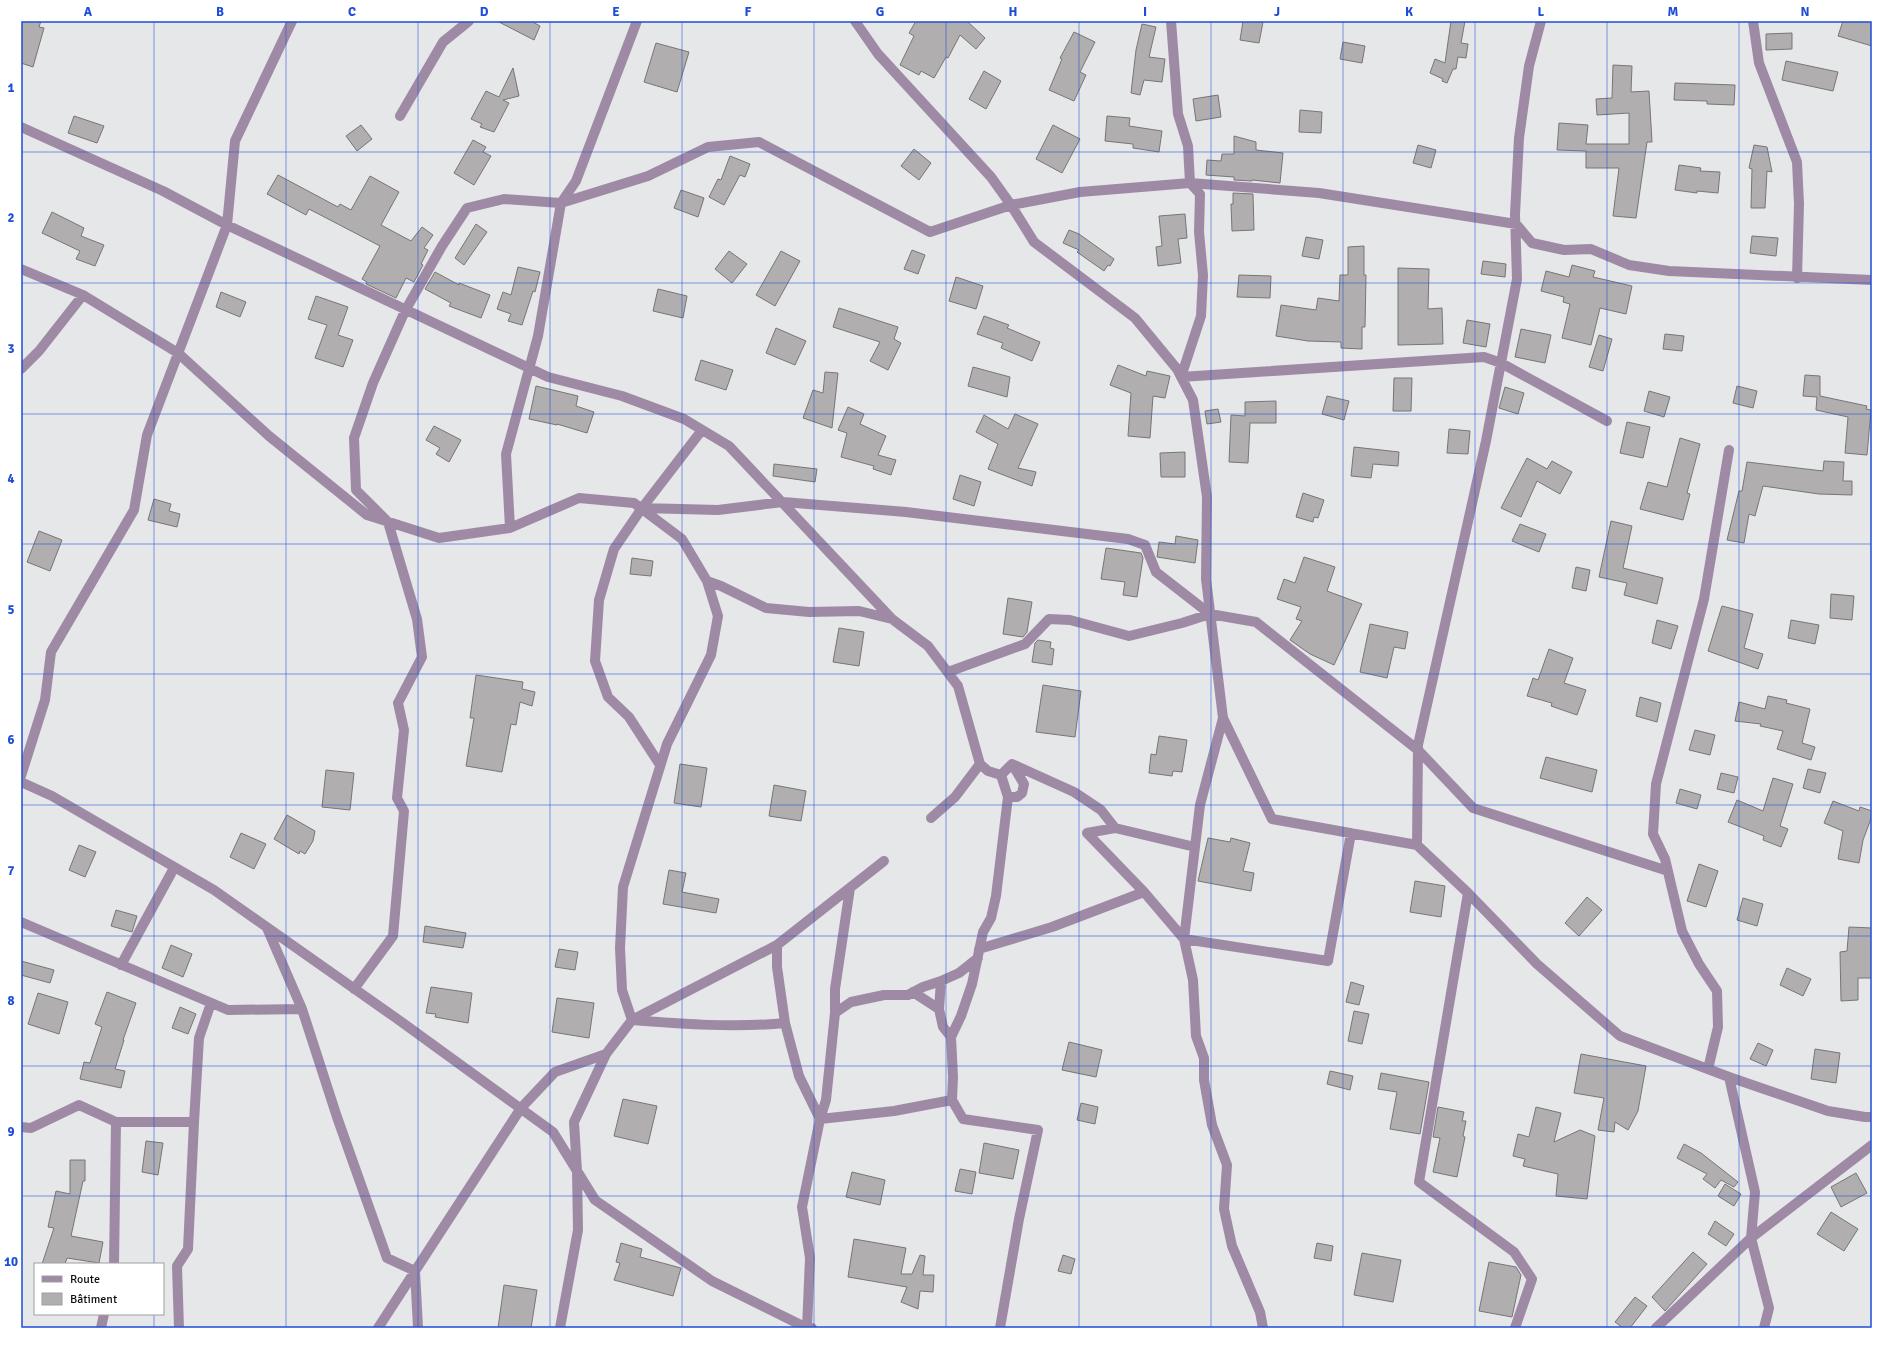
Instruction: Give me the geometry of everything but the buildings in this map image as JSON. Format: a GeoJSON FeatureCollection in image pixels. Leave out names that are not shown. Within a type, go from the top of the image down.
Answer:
{"type":"FeatureCollection","features":[{"type":"Feature","properties":{"kind":"street"},"geometry":{"type":"LineString","coordinates":[[21,776],[46,700],[51,652],[134,510],[147,435],[227,224],[235,141],[292,21]]}},
{"type":"Feature","properties":{"kind":"street"},"geometry":{"type":"LineString","coordinates":[[400,116],[443,42],[470,21]]}},
{"type":"Feature","properties":{"kind":"street"},"geometry":{"type":"LineString","coordinates":[[510,528],[506,454],[538,336],[561,203],[576,181],[636,21]]}},
{"type":"Feature","properties":{"kind":"street"},"geometry":{"type":"LineString","coordinates":[[855,21],[878,54],[991,177],[1011,205],[1034,242],[1135,318],[1182,377],[1193,400],[1207,496],[1206,579],[1223,718],[1272,818],[1417,845],[1468,893],[1537,964],[1620,1036],[1729,1077],[1828,1111],[1872,1117]]}},
{"type":"Feature","properties":{"kind":"street"},"geometry":{"type":"LineString","coordinates":[[1171,21],[1178,114],[1188,146],[1190,183],[1200,194],[1199,232],[1203,275],[1201,316],[1182,377]]}},
{"type":"Feature","properties":{"kind":"street"},"geometry":{"type":"LineString","coordinates":[[1417,845],[1418,750],[1486,441],[1517,279],[1516,224],[1519,138],[1529,66],[1541,21]]}},
{"type":"Feature","properties":{"kind":"street"},"geometry":{"type":"LineString","coordinates":[[1753,21],[1759,63],[1797,162],[1799,204],[1797,278]]}},
{"type":"Feature","properties":{"kind":"street"},"geometry":{"type":"LineString","coordinates":[[21,127],[163,191],[405,311],[530,369],[548,377],[622,396],[684,419],[729,446],[892,619],[928,646],[958,686],[980,764],[988,771],[1001,775]]}},
{"type":"Feature","properties":{"kind":"street"},"geometry":{"type":"LineString","coordinates":[[354,988],[393,936],[404,811],[397,798],[404,730],[398,703],[422,657],[417,619],[388,522],[356,490],[354,438],[373,383],[405,311],[442,246],[467,208],[504,198],[561,203],[648,176],[708,147],[759,142],[930,232],[1011,205],[1080,192],[1190,183],[1319,193],[1516,224],[1532,243],[1564,250],[1591,248],[1629,265],[1669,271],[1797,278],[1872,280]]}},
{"type":"Feature","properties":{"kind":"street"},"geometry":{"type":"LineString","coordinates":[[21,269],[83,295],[178,352],[269,436],[367,515],[439,538],[510,528],[579,498],[634,502],[682,539],[707,581],[718,616],[711,655],[667,744],[623,887],[620,948],[622,990],[632,1020]]}},
{"type":"Feature","properties":{"kind":"street"},"geometry":{"type":"LineString","coordinates":[[21,369],[39,351],[83,295]]}},
{"type":"Feature","properties":{"kind":"street"},"geometry":{"type":"LineString","coordinates":[[1182,377],[1484,357],[1501,363],[1607,421]]}},
{"type":"Feature","properties":{"kind":"street"},"geometry":{"type":"LineString","coordinates":[[660,765],[629,717],[608,697],[595,661],[599,600],[614,549],[642,508],[702,430]]}},
{"type":"Feature","properties":{"kind":"street"},"geometry":{"type":"LineString","coordinates":[[1708,1069],[1718,1027],[1717,991],[1699,964],[1682,931],[1665,859],[1653,834],[1656,784],[1704,599],[1729,450]]}},
{"type":"Feature","properties":{"kind":"street"},"geometry":{"type":"LineString","coordinates":[[642,508],[718,510],[783,502],[906,512],[1128,539],[1145,545],[1156,572],[1210,614]]}},
{"type":"Feature","properties":{"kind":"street"},"geometry":{"type":"LineString","coordinates":[[707,581],[722,586],[766,608],[808,612],[859,611],[892,619]]}},
{"type":"Feature","properties":{"kind":"street"},"geometry":{"type":"LineString","coordinates":[[948,672],[1025,644],[1050,619],[1070,620],[1129,636],[1182,623],[1210,614],[1256,622],[1418,750],[1473,808],[1668,871]]}},
{"type":"Feature","properties":{"kind":"street"},"geometry":{"type":"LineString","coordinates":[[1223,718],[1200,805],[1184,939],[1193,980],[1196,1036],[1204,1058],[1204,1080],[1212,1125],[1227,1165],[1224,1209],[1232,1246],[1260,1312],[1263,1328]]}},
{"type":"Feature","properties":{"kind":"street"},"geometry":{"type":"LineString","coordinates":[[931,818],[955,797],[980,764]]}},
{"type":"Feature","properties":{"kind":"street"},"geometry":{"type":"LineString","coordinates":[[1001,775],[1012,764]]}},
{"type":"Feature","properties":{"kind":"street"},"geometry":{"type":"LineString","coordinates":[[1012,764],[1074,792],[1101,810],[1115,828]]}},
{"type":"Feature","properties":{"kind":"street"},"geometry":{"type":"LineString","coordinates":[[1008,797],[1017,797],[1022,793],[1024,784],[1012,764]]}},
{"type":"Feature","properties":{"kind":"street"},"geometry":{"type":"LineString","coordinates":[[1000,1328],[1019,1219],[1038,1130],[963,1119],[952,1100],[953,1077],[951,1036],[961,1016],[972,984],[983,932],[991,918],[996,896],[1008,797],[1001,775]]}},
{"type":"Feature","properties":{"kind":"street"},"geometry":{"type":"LineString","coordinates":[[21,782],[52,796],[214,890],[354,988],[553,1132],[595,1200],[712,1282],[807,1328],[812,1328]]}},
{"type":"Feature","properties":{"kind":"street"},"geometry":{"type":"LineString","coordinates":[[1195,847],[1115,828],[1087,833],[1144,892],[1184,939],[1328,961],[1351,833]]}},
{"type":"Feature","properties":{"kind":"street"},"geometry":{"type":"LineString","coordinates":[[560,1328],[578,1230],[574,1122],[606,1054],[632,1020],[777,945],[884,861]]}},
{"type":"Feature","properties":{"kind":"street"},"geometry":{"type":"LineString","coordinates":[[121,964],[174,868]]}},
{"type":"Feature","properties":{"kind":"street"},"geometry":{"type":"LineString","coordinates":[[807,1328],[810,1258],[802,1207],[820,1119],[826,1100],[835,1013],[835,989],[850,888]]}},
{"type":"Feature","properties":{"kind":"street"},"geometry":{"type":"LineString","coordinates":[[835,1013],[851,1002],[884,995],[908,995],[923,986],[941,982],[959,973],[979,953],[1144,892]]}},
{"type":"Feature","properties":{"kind":"street"},"geometry":{"type":"LineString","coordinates":[[1468,893],[1419,1182],[1514,1252],[1532,1279],[1515,1328]]}},
{"type":"Feature","properties":{"kind":"street"},"geometry":{"type":"LineString","coordinates":[[21,922],[228,1010],[302,1009]]}},
{"type":"Feature","properties":{"kind":"street"},"geometry":{"type":"LineString","coordinates":[[267,928],[302,1009],[337,1117],[387,1258],[415,1271]]}},
{"type":"Feature","properties":{"kind":"street"},"geometry":{"type":"LineString","coordinates":[[777,945],[777,967],[785,1023],[799,1076],[820,1119]]}},
{"type":"Feature","properties":{"kind":"street"},"geometry":{"type":"LineString","coordinates":[[941,982],[940,1009],[943,1027],[951,1036]]}},
{"type":"Feature","properties":{"kind":"street"},"geometry":{"type":"LineString","coordinates":[[913,992],[940,1009]]}},
{"type":"Feature","properties":{"kind":"street"},"geometry":{"type":"LineString","coordinates":[[179,1328],[177,1266],[188,1249],[199,1038],[211,1003]]}},
{"type":"Feature","properties":{"kind":"street"},"geometry":{"type":"LineString","coordinates":[[632,1020],[700,1025],[752,1026],[785,1023]]}},
{"type":"Feature","properties":{"kind":"street"},"geometry":{"type":"LineString","coordinates":[[378,1328],[521,1108],[555,1072],[606,1054]]}},
{"type":"Feature","properties":{"kind":"street"},"geometry":{"type":"LineString","coordinates":[[1729,1077],[1754,1192],[1751,1238],[1769,1308],[1764,1328]]}},
{"type":"Feature","properties":{"kind":"street"},"geometry":{"type":"LineString","coordinates":[[820,1119],[894,1111],[952,1100]]}},
{"type":"Feature","properties":{"kind":"street"},"geometry":{"type":"LineString","coordinates":[[21,1127],[31,1128],[79,1105],[116,1122],[194,1122]]}},
{"type":"Feature","properties":{"kind":"street"},"geometry":{"type":"LineString","coordinates":[[114,1263],[116,1122]]}},
{"type":"Feature","properties":{"kind":"street"},"geometry":{"type":"LineString","coordinates":[[1656,1328],[1751,1238],[1872,1145]]}},
{"type":"Feature","properties":{"kind":"street"},"geometry":{"type":"LineString","coordinates":[[415,1271],[418,1328]]}},
{"type":"Feature","properties":{"kind":"street"},"geometry":{"type":"LineString","coordinates":[[101,1328],[104,1315]]}}]}
